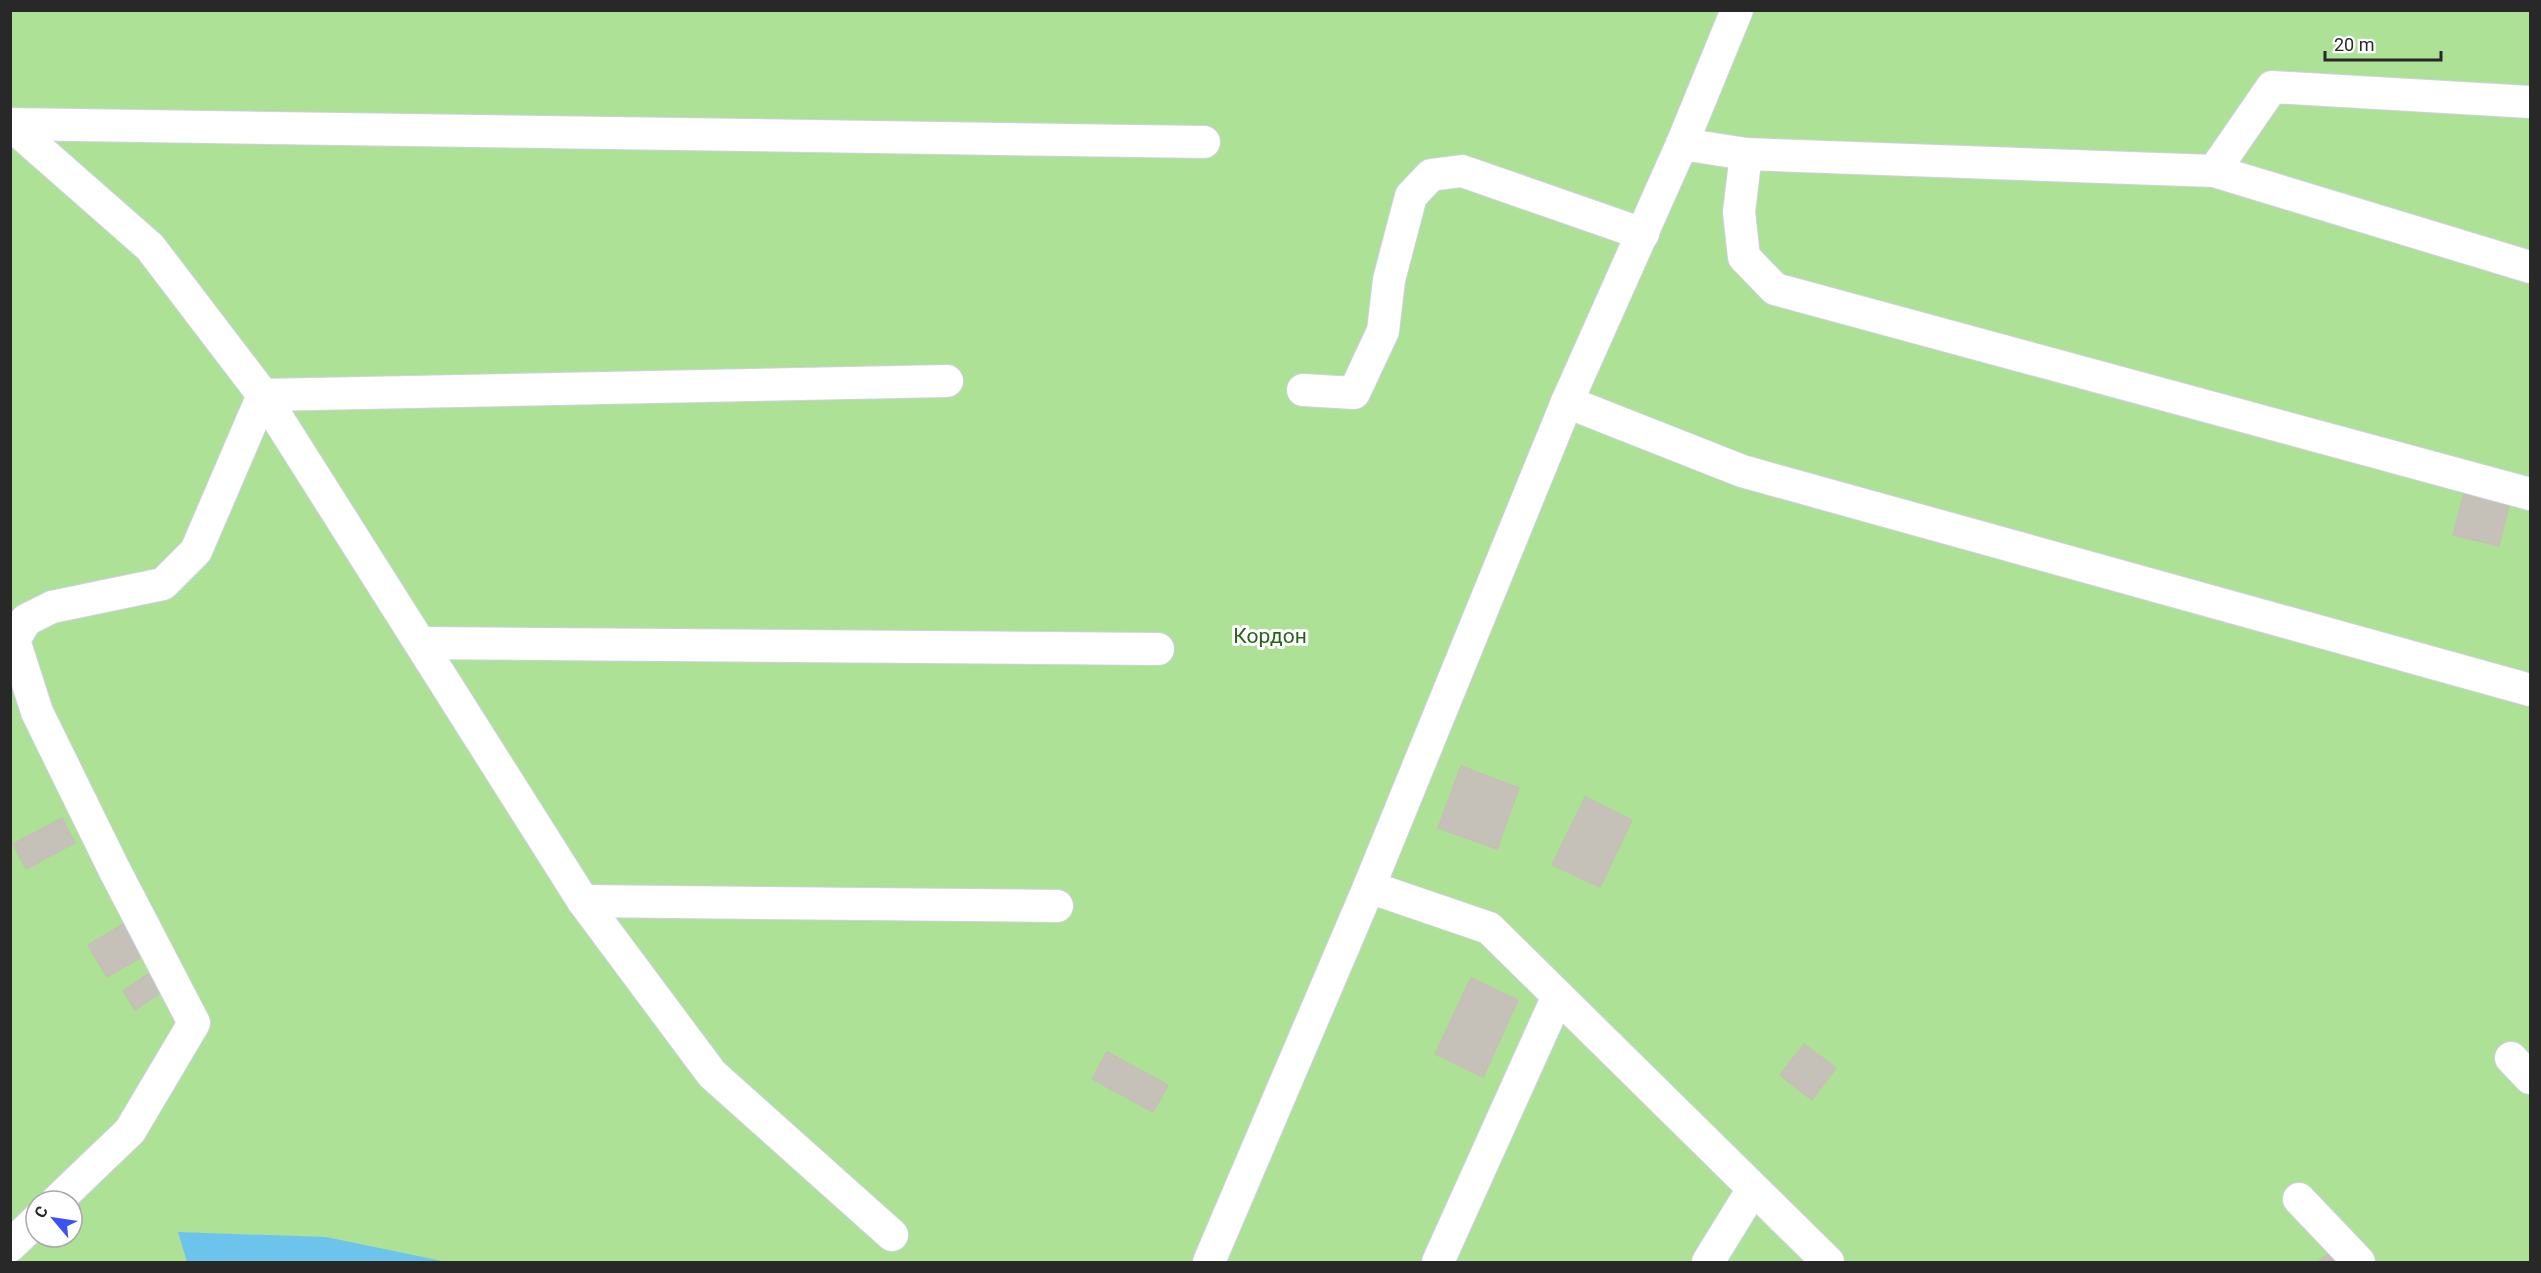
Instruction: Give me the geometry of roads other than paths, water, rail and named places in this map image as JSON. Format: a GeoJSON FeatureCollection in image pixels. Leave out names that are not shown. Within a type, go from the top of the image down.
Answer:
{"type":"FeatureCollection","features":[{"type":"Feature","properties":{"kind":"street"},"geometry":{"type":"LineString","coordinates":[[1209,1263],[1369,887],[1567,402],[1643,234],[1737,10]]}},
{"type":"Feature","properties":{"kind":"street"},"geometry":{"type":"LineString","coordinates":[[2214,171],[2272,87],[2530,102]]}},
{"type":"Feature","properties":{"kind":"street"},"geometry":{"type":"LineString","coordinates":[[10,124],[1204,142]]}},
{"type":"Feature","properties":{"kind":"street"},"geometry":{"type":"LineString","coordinates":[[10,124],[150,247],[263,395],[422,643],[583,901],[712,1074],[892,1235]]}},
{"type":"Feature","properties":{"kind":"street"},"geometry":{"type":"LineString","coordinates":[[1682,144],[1746,154],[2214,171],[2530,267]]}},
{"type":"Feature","properties":{"kind":"street"},"geometry":{"type":"LineString","coordinates":[[1746,154],[1739,212],[1744,257],[1774,289],[2530,494]]}},
{"type":"Feature","properties":{"kind":"street"},"geometry":{"type":"LineString","coordinates":[[1303,390],[1354,393],[1383,331],[1389,280],[1412,196],[1431,175],[1462,171],[1643,234]]}},
{"type":"Feature","properties":{"kind":"street"},"geometry":{"type":"LineString","coordinates":[[263,395],[947,381]]}},
{"type":"Feature","properties":{"kind":"street"},"geometry":{"type":"LineString","coordinates":[[70,1189],[130,1131],[194,1023],[114,869],[37,712],[14,639],[26,620],[52,607],[163,584],[196,551],[263,395]]}},
{"type":"Feature","properties":{"kind":"street"},"geometry":{"type":"LineString","coordinates":[[1567,402],[1742,471],[2530,690]]}},
{"type":"Feature","properties":{"kind":"street"},"geometry":{"type":"LineString","coordinates":[[422,643],[1158,649]]}},
{"type":"Feature","properties":{"kind":"street"},"geometry":{"type":"LineString","coordinates":[[1369,887],[1489,928],[1828,1263]]}},
{"type":"Feature","properties":{"kind":"street"},"geometry":{"type":"LineString","coordinates":[[583,901],[1057,906]]}},
{"type":"Feature","properties":{"kind":"street"},"geometry":{"type":"LineString","coordinates":[[1438,1263],[1558,996]]}},
{"type":"Feature","properties":{"kind":"street"},"geometry":{"type":"LineString","coordinates":[[1708,1263],[1754,1189]]}},
{"type":"Feature","properties":{"kind":"street"},"geometry":{"type":"LineString","coordinates":[[2299,1199],[2359,1263]]}},
{"type":"Feature","properties":{"kind":"street"},"geometry":{"type":"LineString","coordinates":[[10,1246],[24,1233]]}},
{"type":"Feature","properties":{"kind":"water"},"geometry":{"type":"Polygon","coordinates":[[[178,1232],[326,1237],[447,1262],[187,1262],[178,1232]]]}},
{"type":"Feature","properties":{"kind":"park label","name":"Кордон"},"geometry":{"type":"Point","coordinates":[1270,636]}}]}
